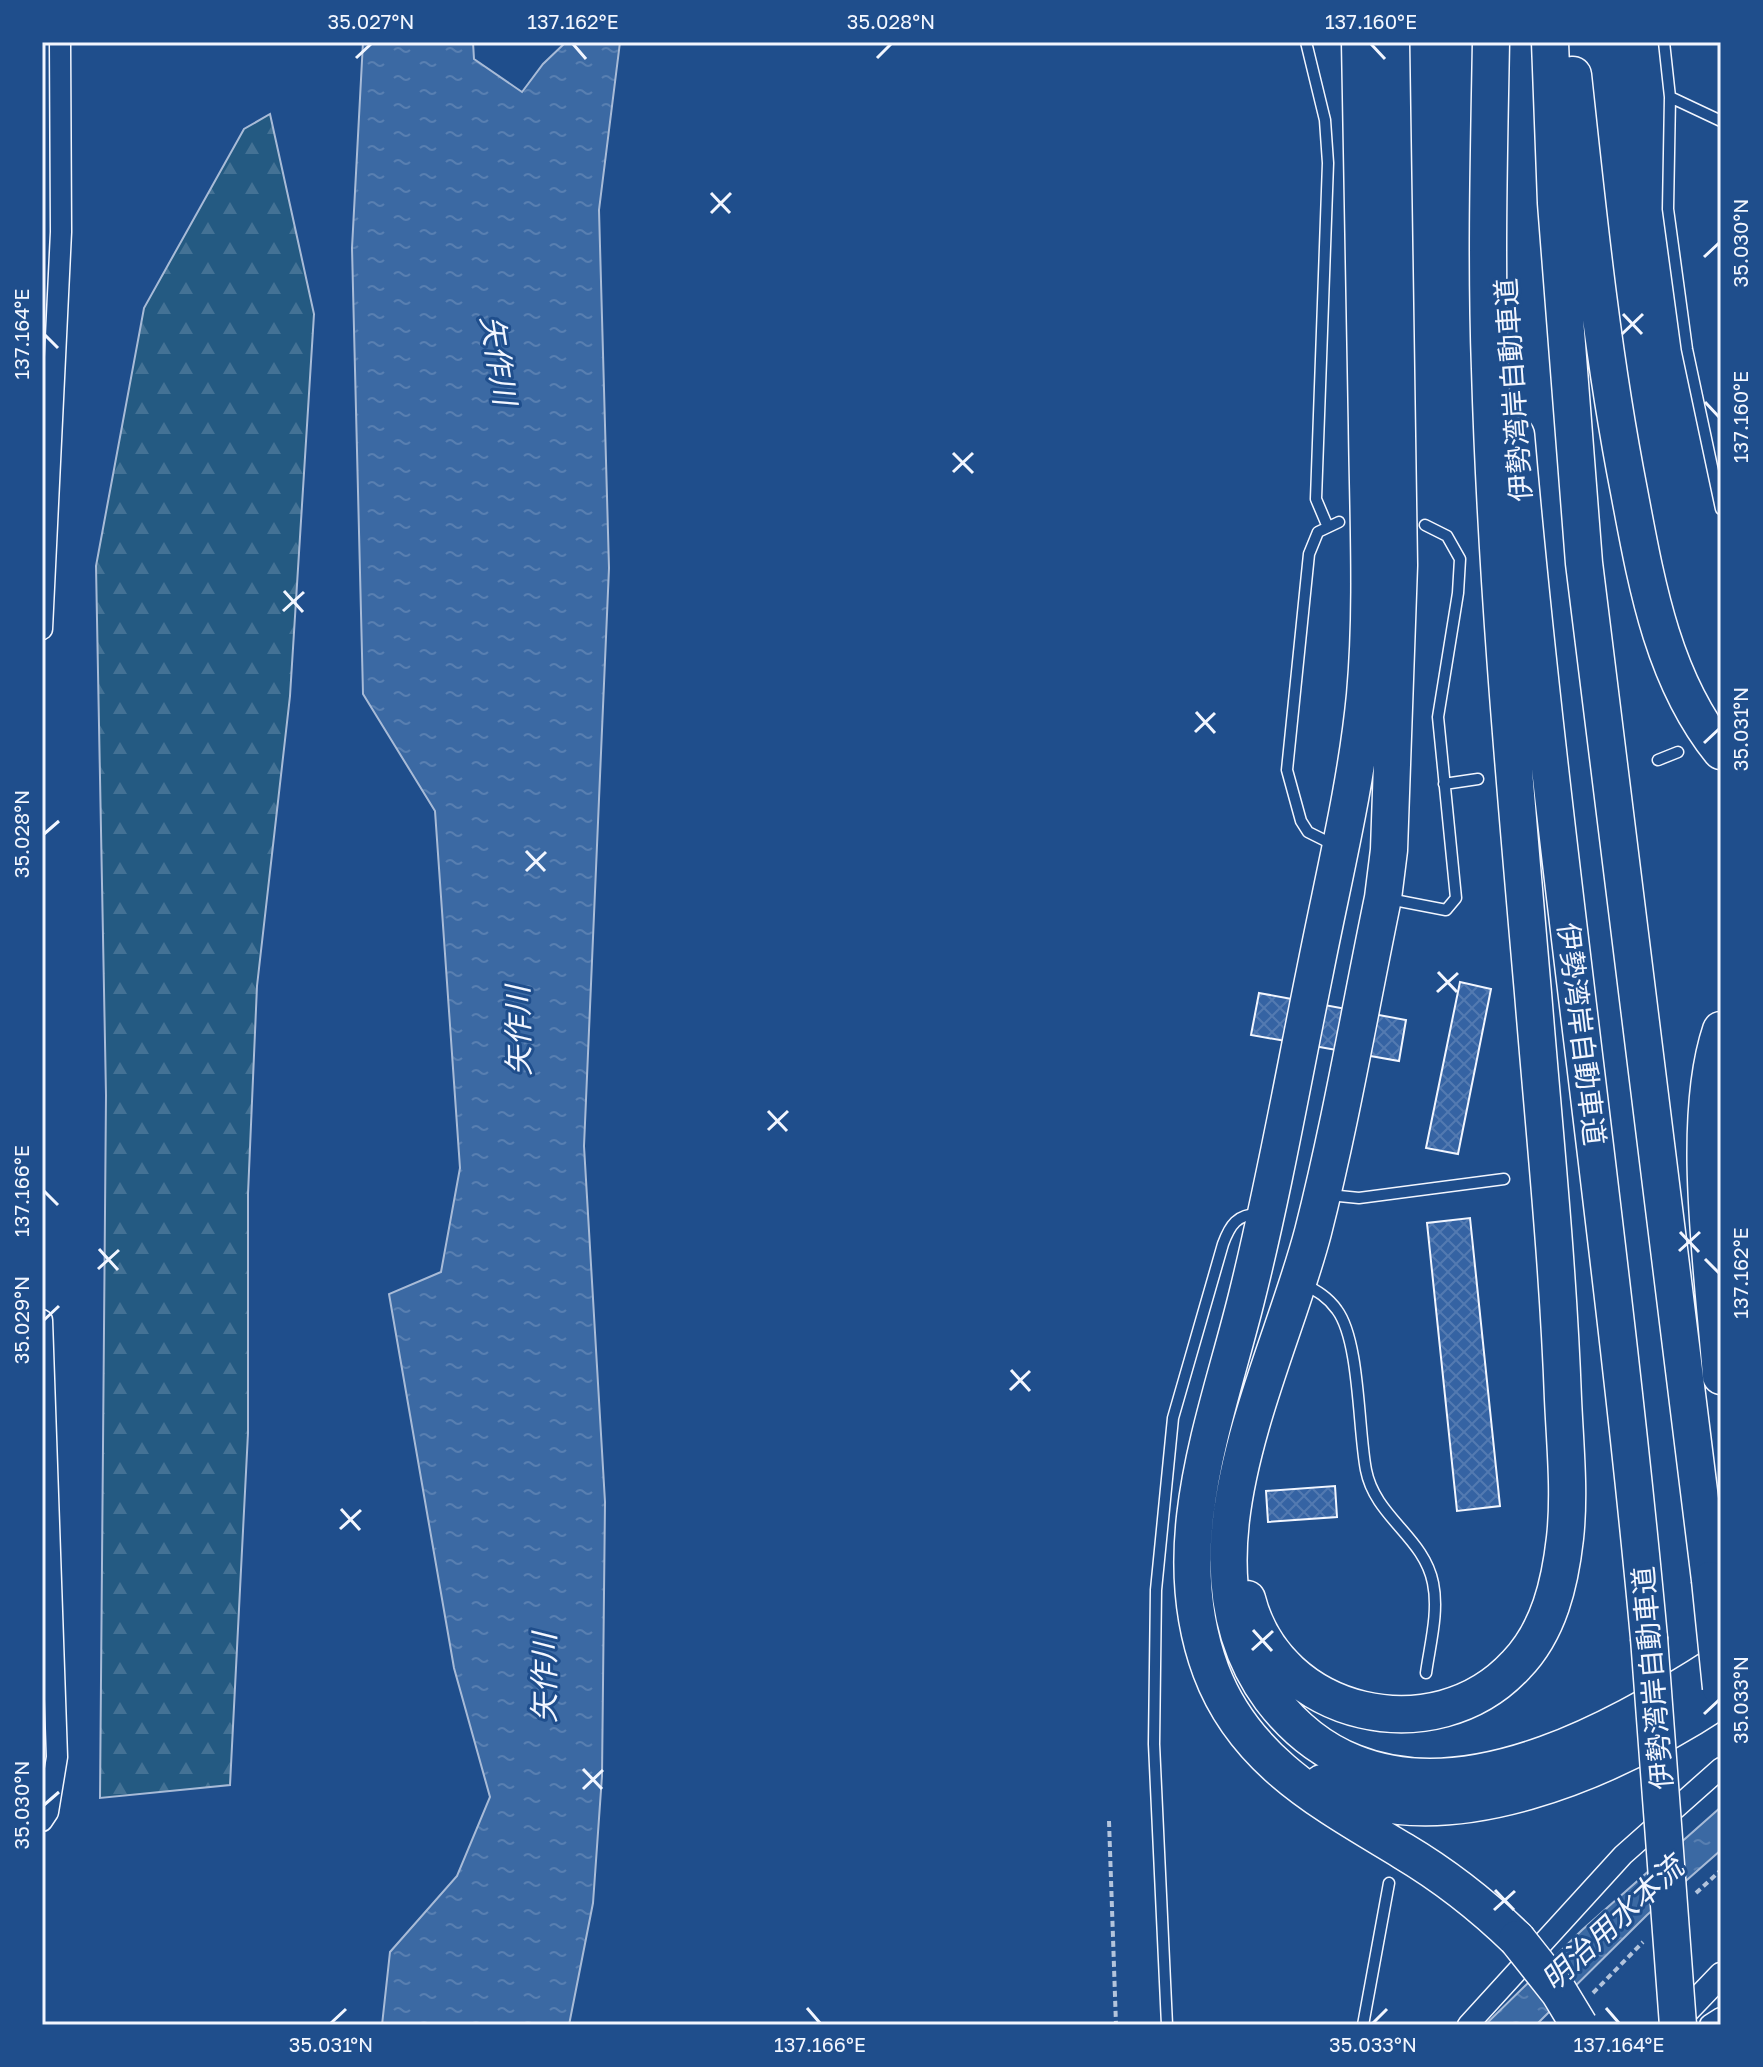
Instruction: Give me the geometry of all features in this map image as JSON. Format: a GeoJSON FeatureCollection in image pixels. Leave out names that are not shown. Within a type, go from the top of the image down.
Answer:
{"type":"FeatureCollection","features":[{"type":"Feature","properties":{"kind":"highway"},"geometry":{"type":"LineString","coordinates":[[1360,42],[1368,625],[1359,749],[1265,1214],[1202,1464],[1193,1541],[1197,1610],[1206,1654],[1221,1695],[1235,1720],[1275,1767],[1326,1806],[1464,1892],[1517,1939],[1559,1992],[1584,2010]]}},
{"type":"Feature","properties":{"kind":"highway"},"geometry":{"type":"LineString","coordinates":[[1391,42],[1399,565],[1390,821],[1383,898],[1323,1194],[1253,1420],[1238,1482],[1229,1574],[1231,1604],[1248,1662],[1279,1709],[1298,1728],[1318,1745],[1366,1768],[1427,1777],[1459,1775],[1528,1759],[1612,1726],[1721,1662]]}},
{"type":"Feature","properties":{"kind":"highway"},"geometry":{"type":"LineString","coordinates":[[1238,1482],[1240,1562],[1250,1609],[1284,1664],[1311,1688],[1341,1704],[1372,1714],[1439,1713],[1470,1701],[1498,1683],[1519,1663],[1537,1638],[1551,1607],[1566,1531],[1563,1391],[1498,555],[1489,368],[1492,42]]}},
{"type":"Feature","properties":{"kind":"highway","name":"伊勢湾岸自動車道"},"geometry":{"type":"LineString","coordinates":[[1492,42],[1499,210],[1526,555],[1624,1385],[1649,1638],[1675,2025]]}},
{"type":"Feature","properties":{"kind":"highway","name":"伊勢湾岸自動車道"},"geometry":{"type":"LineString","coordinates":[[1550,42],[1556,203],[1584,563],[1721,1688]]}},
{"type":"Feature","properties":{"kind":"highway"},"geometry":{"type":"LineString","coordinates":[[1570,42],[1594,267],[1642,558],[1668,652],[1698,717],[1721,751]]}},
{"type":"Feature","properties":{"kind":"highway"},"geometry":{"type":"LineString","coordinates":[[1721,1030],[1711,1058],[1706,1122],[1721,1376]]}},
{"type":"Feature","properties":{"kind":"highway"},"geometry":{"type":"LineString","coordinates":[[1197,1610],[1229,1693],[1263,1738],[1310,1777],[1365,1801],[1429,1808],[1513,1794],[1602,1763],[1646,1743],[1721,1699]]}},
{"type":"Feature","properties":{"kind":"street"},"geometry":{"type":"LineString","coordinates":[[42,629],[61,232],[60,42]]}},
{"type":"Feature","properties":{"kind":"street"},"geometry":{"type":"LineString","coordinates":[[42,1320],[57,1757],[48,1812],[42,1821]]}},
{"type":"Feature","properties":{"kind":"street"},"geometry":{"type":"LineString","coordinates":[[1468,2025],[1623,1855],[1721,1768]]}},
{"type":"Feature","properties":{"kind":"street"},"geometry":{"type":"LineString","coordinates":[[1675,2025],[1721,1975]]}},
{"type":"Feature","properties":{"kind":"street"},"geometry":{"type":"LineString","coordinates":[[1710,2025],[1721,2018]]}},
{"type":"Feature","properties":{"kind":"lane"},"geometry":{"type":"LineString","coordinates":[[1306,42],[1321,98],[1328,163],[1316,499],[1327,525]]}},
{"type":"Feature","properties":{"kind":"lane"},"geometry":{"type":"LineString","coordinates":[[1664,42],[1670,97],[1668,209],[1687,349],[1721,509]]}},
{"type":"Feature","properties":{"kind":"lane"},"geometry":{"type":"LineString","coordinates":[[1670,97],[1721,121]]}},
{"type":"Feature","properties":{"kind":"lane"},"geometry":{"type":"LineString","coordinates":[[1339,522],[1327,525],[1313,541],[1309,554],[1287,770],[1301,821],[1308,832],[1326,844],[1340,847]]}},
{"type":"Feature","properties":{"kind":"lane"},"geometry":{"type":"LineString","coordinates":[[1383,898],[1437,910],[1453,906],[1457,890],[1438,717],[1458,593],[1460,559],[1447,536],[1425,525]]}},
{"type":"Feature","properties":{"kind":"lane"},"geometry":{"type":"LineString","coordinates":[[1658,760],[1678,752]]}},
{"type":"Feature","properties":{"kind":"lane"},"geometry":{"type":"LineString","coordinates":[[1444,784],[1478,779]]}},
{"type":"Feature","properties":{"kind":"lane"},"geometry":{"type":"LineString","coordinates":[[1323,1194],[1359,1198],[1504,1179]]}},
{"type":"Feature","properties":{"kind":"lane"},"geometry":{"type":"LineString","coordinates":[[1167,2025],[1154,1744],[1156,1590],[1167,1457],[1173,1418],[1223,1244],[1235,1220],[1243,1215],[1265,1214]]}},
{"type":"Feature","properties":{"kind":"lane"},"geometry":{"type":"LineString","coordinates":[[1298,1281],[1330,1301],[1346,1326],[1366,1472],[1374,1495],[1428,1564],[1436,1601],[1426,1673]]}},
{"type":"Feature","properties":{"kind":"lane"},"geometry":{"type":"LineString","coordinates":[[1363,2025],[1389,1883]]}},
{"type":"Feature","properties":{"kind":"path"},"geometry":{"type":"LineString","coordinates":[[1109,1821],[1114,1875],[1116,2025]]}},
{"type":"Feature","properties":{"kind":"path"},"geometry":{"type":"LineString","coordinates":[[1688,1900],[1721,1870]]}},
{"type":"Feature","properties":{"kind":"path"},"geometry":{"type":"LineString","coordinates":[[1584,2010],[1646,1940]]}},
{"type":"Feature","properties":{"kind":"green space"},"geometry":{"type":"Polygon","coordinates":[[[270,114],[314,314],[290,696],[257,986],[248,1194],[248,1433],[230,1785],[100,1798],[106,1095],[96,566],[144,308],[244,129],[270,114]]]}},
{"type":"Feature","properties":{"kind":"water","name":"矢作川"},"geometry":{"type":"Polygon","coordinates":[[[363,42],[473,42],[474,59],[522,92],[543,64],[566,42],[620,42],[599,210],[609,568],[584,1146],[605,1502],[602,1776],[593,1903],[569,2025],[382,2025],[390,1952],[457,1876],[490,1797],[454,1668],[389,1294],[441,1272],[460,1168],[435,811],[363,694],[352,248],[363,42]]]}},
{"type":"Feature","properties":{"kind":"water","name":"明治用水本流"},"geometry":{"type":"Polygon","coordinates":[[[1721,1807],[1721,1850],[1647,1915],[1536,2025],[1485,2025],[1582,1930],[1721,1807]]]}},
{"type":"Feature","properties":{"kind":"building"},"geometry":{"type":"Polygon","coordinates":[[[1460,982],[1491,989],[1458,1154],[1426,1148],[1460,982]]]}},
{"type":"Feature","properties":{"kind":"building"},"geometry":{"type":"Polygon","coordinates":[[[1259,993],[1406,1020],[1399,1061],[1251,1035],[1259,993]]]}},
{"type":"Feature","properties":{"kind":"building"},"geometry":{"type":"Polygon","coordinates":[[[1470,1218],[1500,1506],[1457,1511],[1427,1223],[1470,1218]]]}},
{"type":"Feature","properties":{"kind":"building"},"geometry":{"type":"Polygon","coordinates":[[[1335,1486],[1337,1517],[1268,1522],[1266,1491],[1335,1486]]]}}]}
